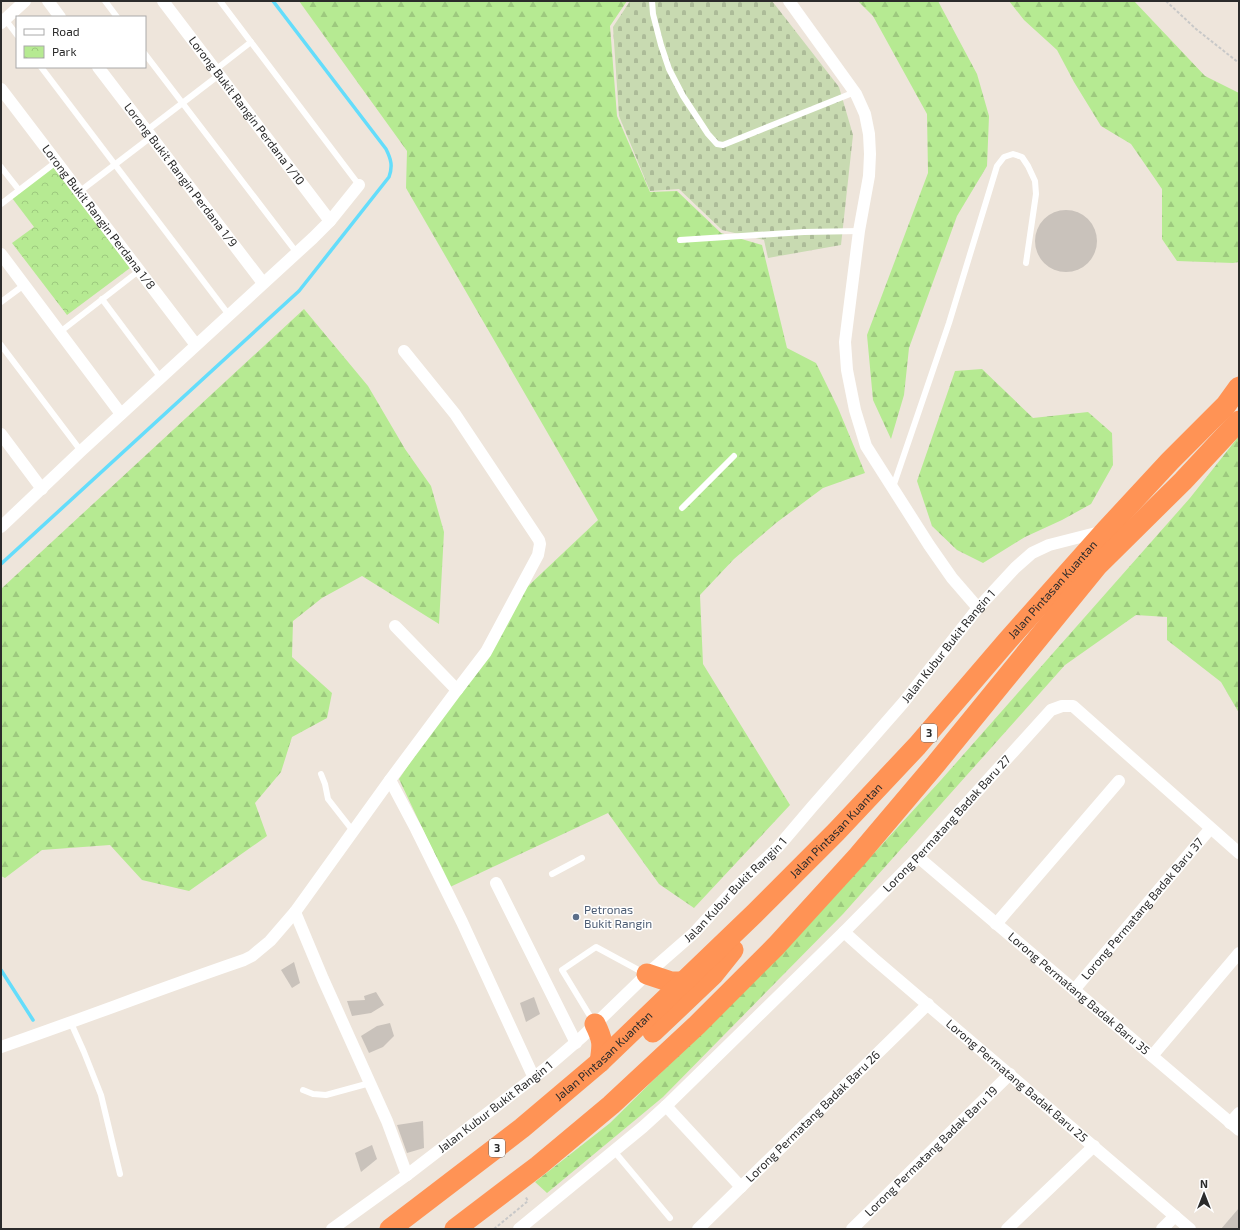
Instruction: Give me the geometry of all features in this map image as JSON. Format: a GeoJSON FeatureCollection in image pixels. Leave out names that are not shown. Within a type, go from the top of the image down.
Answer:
{"type":"FeatureCollection","features":[{"type":"Feature","properties":{"kind":"highway","name":"Jalan Pintasan Kuantan"},"geometry":{"type":"LineString","coordinates":[[390,1229],[522,1128],[600,1062],[754,914],[836,832],[917,746],[1008,640],[1106,530],[1170,461],[1226,405],[1239,387]]}},
{"type":"Feature","properties":{"kind":"highway","name":"Jalan Pintasan Kuantan"},"geometry":{"type":"LineString","coordinates":[[455,1229],[538,1166],[611,1105],[697,1025],[776,946],[858,856],[935,765],[1097,566],[1182,481],[1239,421]]}},
{"type":"Feature","properties":{"kind":"highway"},"geometry":{"type":"LineString","coordinates":[[410,1229],[534,1133],[596,1082],[653,1032],[713,975],[740,941],[754,914]]}},
{"type":"Feature","properties":{"kind":"highway"},"geometry":{"type":"LineString","coordinates":[[647,974],[670,982],[683,982]]}},
{"type":"Feature","properties":{"kind":"highway"},"geometry":{"type":"LineString","coordinates":[[595,1024],[601,1036],[602,1046],[600,1062]]}},
{"type":"Feature","properties":{"kind":"highway"},"geometry":{"type":"LineString","coordinates":[[467,1229],[494,1200]]}},
{"type":"Feature","properties":{"kind":"street"},"geometry":{"type":"LineString","coordinates":[[3,21],[25,1]]}},
{"type":"Feature","properties":{"kind":"street"},"geometry":{"type":"LineString","coordinates":[[48,1],[59,16]]}},
{"type":"Feature","properties":{"kind":"street","name":"Lorong Bukit Rangin Perdana 1/10"},"geometry":{"type":"LineString","coordinates":[[163,1],[330,221]]}},
{"type":"Feature","properties":{"kind":"street"},"geometry":{"type":"LineString","coordinates":[[789,1],[855,92],[865,114],[869,134],[869,176],[859,231],[845,342],[855,410],[866,446],[952,578],[978,608]]}},
{"type":"Feature","properties":{"kind":"street","name":"Lorong Bukit Rangin Perdana 1/9"},"geometry":{"type":"LineString","coordinates":[[99,68],[263,283]]}},
{"type":"Feature","properties":{"kind":"street","name":"Lorong Bukit Rangin Perdana 1/8"},"geometry":{"type":"LineString","coordinates":[[1,89],[196,345]]}},
{"type":"Feature","properties":{"kind":"street"},"geometry":{"type":"LineString","coordinates":[[1,526],[42,489],[80,451],[297,253],[330,221],[359,185]]}},
{"type":"Feature","properties":{"kind":"street"},"geometry":{"type":"LineString","coordinates":[[1,254],[121,414]]}},
{"type":"Feature","properties":{"kind":"street"},"geometry":{"type":"LineString","coordinates":[[1,1047],[71,1023],[252,956],[270,941],[295,912],[390,780],[486,652],[538,555],[540,544],[539,540],[455,414],[404,352]]}},
{"type":"Feature","properties":{"kind":"street"},"geometry":{"type":"LineString","coordinates":[[1,434],[42,489]]}},
{"type":"Feature","properties":{"kind":"street","name":"Jalan Kubur Bukit Rangin 1"},"geometry":{"type":"LineString","coordinates":[[332,1229],[408,1175],[534,1078],[576,1043],[647,974],[694,933],[736,887],[778,846],[903,702],[978,608],[1015,568],[1032,553],[1049,545],[1106,530]]}},
{"type":"Feature","properties":{"kind":"street"},"geometry":{"type":"LineString","coordinates":[[395,626],[457,690]]}},
{"type":"Feature","properties":{"kind":"street","name":"Lorong Permatang Badak Baru 27"},"geometry":{"type":"LineString","coordinates":[[519,1229],[643,1127],[666,1106],[844,932],[918,857],[1051,710],[1062,706],[1073,706],[1210,829],[1239,853]]}},
{"type":"Feature","properties":{"kind":"street"},"geometry":{"type":"LineString","coordinates":[[390,780],[462,922],[534,1078]]}},
{"type":"Feature","properties":{"kind":"street"},"geometry":{"type":"LineString","coordinates":[[996,924],[1119,781]]}},
{"type":"Feature","properties":{"kind":"street","name":"Lorong Permatang Badak Baru 37"},"geometry":{"type":"LineString","coordinates":[[1074,990],[1210,829]]}},
{"type":"Feature","properties":{"kind":"street","name":"Lorong Permatang Badak Baru 35"},"geometry":{"type":"LineString","coordinates":[[918,857],[1235,1127]]}},
{"type":"Feature","properties":{"kind":"street"},"geometry":{"type":"LineString","coordinates":[[496,883],[576,1043]]}},
{"type":"Feature","properties":{"kind":"street"},"geometry":{"type":"LineString","coordinates":[[295,912],[395,1139],[408,1175]]}},
{"type":"Feature","properties":{"kind":"street","name":"Lorong Permatang Badak Baru 25"},"geometry":{"type":"LineString","coordinates":[[844,932],[1190,1229]]}},
{"type":"Feature","properties":{"kind":"street"},"geometry":{"type":"LineString","coordinates":[[1152,1056],[1239,953]]}},
{"type":"Feature","properties":{"kind":"street","name":"Lorong Permatang Badak Baru 26"},"geometry":{"type":"LineString","coordinates":[[698,1229],[928,1004]]}},
{"type":"Feature","properties":{"kind":"street","name":"Lorong Permatang Badak Baru 19"},"geometry":{"type":"LineString","coordinates":[[852,1229],[1010,1074]]}},
{"type":"Feature","properties":{"kind":"street"},"geometry":{"type":"LineString","coordinates":[[666,1106],[741,1187]]}},
{"type":"Feature","properties":{"kind":"street"},"geometry":{"type":"LineString","coordinates":[[1235,1127],[1239,1112]]}},
{"type":"Feature","properties":{"kind":"street"},"geometry":{"type":"LineString","coordinates":[[1007,1229],[1094,1146]]}},
{"type":"Feature","properties":{"kind":"street"},"geometry":{"type":"LineString","coordinates":[[1162,1229],[1175,1216]]}},
{"type":"Feature","properties":{"kind":"lane"},"geometry":{"type":"LineString","coordinates":[[105,1],[116,16]]}},
{"type":"Feature","properties":{"kind":"lane"},"geometry":{"type":"LineString","coordinates":[[220,1],[359,185]]}},
{"type":"Feature","properties":{"kind":"lane"},"geometry":{"type":"LineString","coordinates":[[652,1],[653,14],[669,69],[683,96],[708,134],[718,144],[723,145],[855,92]]}},
{"type":"Feature","properties":{"kind":"lane"},"geometry":{"type":"LineString","coordinates":[[3,21],[16,34]]}},
{"type":"Feature","properties":{"kind":"lane"},"geometry":{"type":"LineString","coordinates":[[79,192],[115,165],[251,42]]}},
{"type":"Feature","properties":{"kind":"lane"},"geometry":{"type":"LineString","coordinates":[[146,55],[297,253]]}},
{"type":"Feature","properties":{"kind":"lane"},"geometry":{"type":"LineString","coordinates":[[42,68],[229,315]]}},
{"type":"Feature","properties":{"kind":"lane"},"geometry":{"type":"LineString","coordinates":[[892,488],[950,323],[998,166],[1004,157],[1013,154],[1022,157],[1035,181],[1036,194],[1026,263]]}},
{"type":"Feature","properties":{"kind":"lane"},"geometry":{"type":"LineString","coordinates":[[1,204],[56,162]]}},
{"type":"Feature","properties":{"kind":"lane"},"geometry":{"type":"LineString","coordinates":[[1,166],[19,190]]}},
{"type":"Feature","properties":{"kind":"lane"},"geometry":{"type":"LineString","coordinates":[[680,240],[797,232],[859,231]]}},
{"type":"Feature","properties":{"kind":"lane"},"geometry":{"type":"LineString","coordinates":[[60,332],[140,270]]}},
{"type":"Feature","properties":{"kind":"lane"},"geometry":{"type":"LineString","coordinates":[[1,302],[24,285]]}},
{"type":"Feature","properties":{"kind":"lane"},"geometry":{"type":"LineString","coordinates":[[102,299],[161,378]]}},
{"type":"Feature","properties":{"kind":"lane"},"geometry":{"type":"LineString","coordinates":[[1,345],[80,451]]}},
{"type":"Feature","properties":{"kind":"lane"},"geometry":{"type":"LineString","coordinates":[[682,508],[734,456]]}},
{"type":"Feature","properties":{"kind":"lane"},"geometry":{"type":"LineString","coordinates":[[321,774],[327,788],[328,799],[353,831]]}},
{"type":"Feature","properties":{"kind":"lane"},"geometry":{"type":"LineString","coordinates":[[552,874],[582,858]]}},
{"type":"Feature","properties":{"kind":"lane"},"geometry":{"type":"LineString","coordinates":[[595,1024],[562,970],[596,947],[647,974]]}},
{"type":"Feature","properties":{"kind":"lane"},"geometry":{"type":"LineString","coordinates":[[71,1023],[101,1095],[120,1174]]}},
{"type":"Feature","properties":{"kind":"lane"},"geometry":{"type":"LineString","coordinates":[[303,1090],[313,1094],[326,1095],[370,1083]]}},
{"type":"Feature","properties":{"kind":"lane"},"geometry":{"type":"LineString","coordinates":[[614,1151],[670,1218]]}},
{"type":"Feature","properties":{"kind":"path"},"geometry":{"type":"LineString","coordinates":[[1166,1],[1196,29],[1239,63]]}},
{"type":"Feature","properties":{"kind":"path"},"geometry":{"type":"LineString","coordinates":[[494,1229],[528,1201]]}},
{"type":"Feature","properties":{"kind":"green space"},"geometry":{"type":"Polygon","coordinates":[[[299,1],[627,1],[610,26],[617,116],[650,192],[677,191],[721,233],[762,245],[787,348],[816,363],[838,408],[865,473],[823,488],[776,523],[734,559],[700,595],[703,664],[790,805],[694,908],[659,884],[608,813],[450,887],[399,779],[474,668],[508,605],[598,520],[406,188],[407,151],[299,1]]]}},
{"type":"Feature","properties":{"kind":"green space"},"geometry":{"type":"Polygon","coordinates":[[[630,1],[772,1],[839,87],[853,135],[841,245],[768,258],[764,240],[722,230],[679,189],[650,191],[619,116],[613,27],[630,1]]]}},
{"type":"Feature","properties":{"kind":"green space"},"geometry":{"type":"Polygon","coordinates":[[[858,1],[938,1],[977,74],[989,116],[987,166],[957,216],[909,348],[904,395],[891,439],[873,400],[867,335],[928,173],[927,114],[873,16],[858,1]]]}},
{"type":"Feature","properties":{"kind":"green space"},"geometry":{"type":"Polygon","coordinates":[[[1009,1],[1134,1],[1205,76],[1239,93],[1239,262],[1177,261],[1162,239],[1162,189],[1131,144],[1101,126],[1074,82],[1057,50],[1024,20],[1009,1]]]}},
{"type":"Feature","properties":{"kind":"green space"},"geometry":{"type":"Polygon","coordinates":[[[53,167],[130,268],[67,315],[12,243],[34,227],[12,198],[53,167]]]}},
{"type":"Feature","properties":{"kind":"green space"},"geometry":{"type":"Polygon","coordinates":[[[304,309],[368,386],[405,449],[431,486],[444,532],[439,624],[362,576],[322,598],[293,621],[292,657],[332,693],[327,718],[292,737],[281,772],[255,803],[267,836],[189,891],[142,880],[110,845],[42,850],[5,878],[1,876],[1,589],[304,309]]]}},
{"type":"Feature","properties":{"kind":"green space"},"geometry":{"type":"Polygon","coordinates":[[[982,369],[1033,418],[1088,412],[1112,433],[1113,465],[1091,504],[1062,520],[1025,537],[983,563],[957,550],[932,526],[917,481],[955,371],[982,369]]]}},
{"type":"Feature","properties":{"kind":"green space"},"geometry":{"type":"Polygon","coordinates":[[[1239,436],[1239,713],[1221,682],[1167,640],[1167,617],[1136,615],[1065,665],[843,914],[663,1097],[547,1193],[535,1182],[610,1123],[789,946],[941,780],[1190,498],[1239,436]]]}},
{"type":"Feature","properties":{"kind":"building"},"geometry":{"type":"Polygon","coordinates":[[[1066,210],[1078,212],[1088,219],[1095,229],[1097,241],[1095,253],[1088,263],[1078,270],[1066,272],[1054,270],[1044,263],[1037,253],[1035,241],[1037,229],[1044,219],[1054,212],[1066,210]]]}},
{"type":"Feature","properties":{"kind":"building"},"geometry":{"type":"Polygon","coordinates":[[[294,962],[300,983],[292,988],[281,970],[294,962]]]}},
{"type":"Feature","properties":{"kind":"building"},"geometry":{"type":"Polygon","coordinates":[[[376,992],[384,1005],[371,1013],[352,1016],[347,1001],[365,1000],[364,996],[376,992]]]}},
{"type":"Feature","properties":{"kind":"building"},"geometry":{"type":"Polygon","coordinates":[[[534,997],[540,1014],[526,1022],[520,1003],[534,997]]]}},
{"type":"Feature","properties":{"kind":"building"},"geometry":{"type":"Polygon","coordinates":[[[390,1023],[394,1036],[383,1047],[369,1053],[361,1036],[377,1026],[390,1023]]]}},
{"type":"Feature","properties":{"kind":"building"},"geometry":{"type":"Polygon","coordinates":[[[423,1121],[424,1148],[407,1153],[397,1125],[423,1121]]]}},
{"type":"Feature","properties":{"kind":"building"},"geometry":{"type":"Polygon","coordinates":[[[372,1145],[377,1159],[361,1172],[355,1153],[372,1145]]]}},
{"type":"Feature","properties":{"kind":"building"},"geometry":{"type":"Polygon","coordinates":[[[1239,1208],[1239,1229],[1221,1229],[1239,1208]]]}},
{"type":"Feature","properties":{"kind":"waterway"},"geometry":{"type":"LineString","coordinates":[[1,564],[299,291],[389,177],[391,163],[386,149],[273,1]]}},
{"type":"Feature","properties":{"kind":"waterway"},"geometry":{"type":"LineString","coordinates":[[1,970],[33,1020]]}},
{"type":"Feature","properties":{"kind":"place","name":"Petronas Bukit Rangin"},"geometry":{"type":"Point","coordinates":[576,917]}}]}
